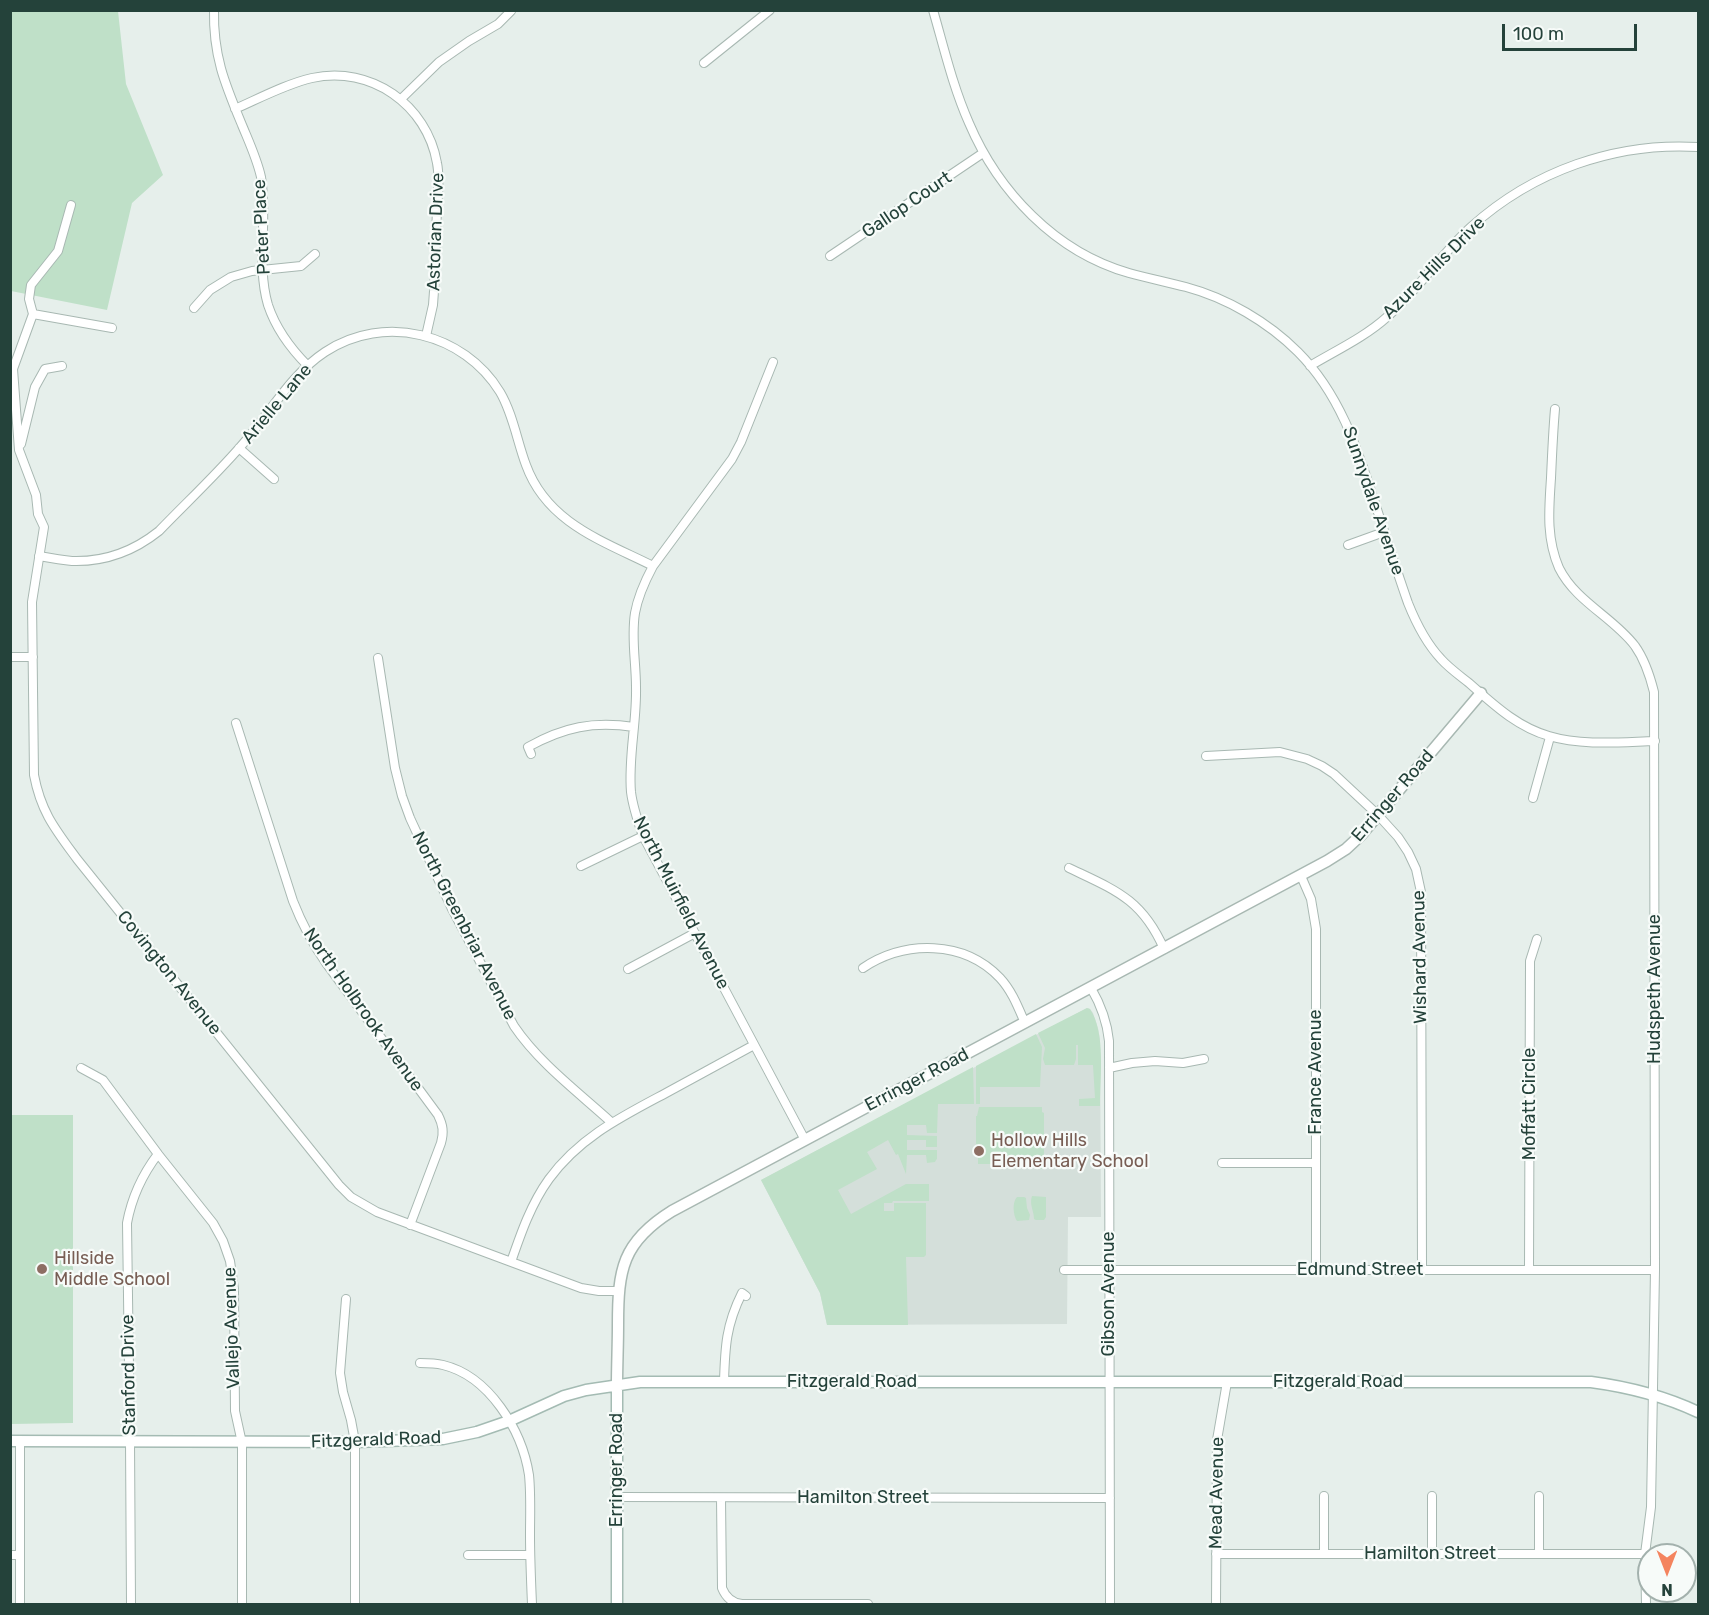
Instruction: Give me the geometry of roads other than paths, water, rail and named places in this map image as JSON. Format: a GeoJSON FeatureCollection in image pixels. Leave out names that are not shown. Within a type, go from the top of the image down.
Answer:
{"type":"FeatureCollection","features":[{"type":"Feature","properties":{"kind":"main road","name":"Erringer Road"},"geometry":{"type":"LineString","coordinates":[[617,1605],[618,1291],[621,1271],[629,1252],[640,1236],[672,1211],[1301,876],[1346,849],[1361,835],[1480,693]]}},
{"type":"Feature","properties":{"kind":"main road","name":"Fitzgerald Road"},"geometry":{"type":"LineString","coordinates":[[15,1441],[242,1443],[443,1439],[477,1432],[509,1421],[564,1396],[590,1389],[640,1382],[1591,1382],[1622,1386],[1653,1394],[1698,1412]]}},
{"type":"Feature","properties":{"kind":"street","name":"Peter Place"},"geometry":{"type":"LineString","coordinates":[[214,10],[219,63],[255,156],[260,176],[263,196],[264,269],[268,304],[277,326],[290,346],[308,366]]}},
{"type":"Feature","properties":{"kind":"street"},"geometry":{"type":"LineString","coordinates":[[704,63],[770,10]]}},
{"type":"Feature","properties":{"kind":"street","name":"Sunnydale Avenue"},"geometry":{"type":"LineString","coordinates":[[933,10],[968,122],[983,153],[1000,180],[1043,226],[1068,245],[1096,260],[1125,272],[1187,288],[1228,303],[1274,331],[1299,352],[1310,366],[1344,417],[1356,445],[1408,603],[1422,633],[1441,660],[1517,722],[1533,731],[1550,737],[1574,741],[1655,741]]}},
{"type":"Feature","properties":{"kind":"street"},"geometry":{"type":"LineString","coordinates":[[401,99],[439,62],[498,24],[511,11]]}},
{"type":"Feature","properties":{"kind":"street","name":"Astorian Drive"},"geometry":{"type":"LineString","coordinates":[[236,109],[300,82],[327,76],[347,76],[366,80],[382,87],[401,99],[418,117],[427,130],[434,147],[439,177],[435,291],[426,336]]}},
{"type":"Feature","properties":{"kind":"street","name":"Azure Hills Drive"},"geometry":{"type":"LineString","coordinates":[[1310,366],[1368,332],[1385,319],[1472,226],[1502,202],[1533,183],[1574,164],[1619,152],[1663,146],[1698,147]]}},
{"type":"Feature","properties":{"kind":"street","name":"Gallop Court"},"geometry":{"type":"LineString","coordinates":[[830,256],[983,153]]}},
{"type":"Feature","properties":{"kind":"street"},"geometry":{"type":"LineString","coordinates":[[70,205],[58,251],[31,285],[29,299],[33,314],[112,328]]}},
{"type":"Feature","properties":{"kind":"street"},"geometry":{"type":"LineString","coordinates":[[194,308],[220,283],[241,273],[301,266],[315,254]]}},
{"type":"Feature","properties":{"kind":"street","name":"Covington Avenue"},"geometry":{"type":"LineString","coordinates":[[33,314],[13,369],[19,450],[36,495],[38,514],[44,527],[32,602],[34,775],[38,793],[52,826],[339,1185],[351,1197],[365,1206],[410,1224],[581,1288],[618,1291]]}},
{"type":"Feature","properties":{"kind":"street","name":"Arielle Lane"},"geometry":{"type":"LineString","coordinates":[[39,556],[71,561],[97,560],[122,553],[146,540],[159,531],[239,448],[308,366],[342,342],[358,336],[390,331],[426,336],[454,347],[469,357],[491,379],[508,409],[526,466],[553,509],[579,530],[653,567]]}},
{"type":"Feature","properties":{"kind":"street","name":"North Muirfield Avenue"},"geometry":{"type":"LineString","coordinates":[[773,362],[732,459],[653,567],[644,583],[635,614],[633,644],[636,686],[631,792],[635,815],[643,836],[805,1140]]}},
{"type":"Feature","properties":{"kind":"street"},"geometry":{"type":"LineString","coordinates":[[19,450],[35,387],[45,369],[62,366]]}},
{"type":"Feature","properties":{"kind":"street","name":"Hudspeth Avenue"},"geometry":{"type":"LineString","coordinates":[[1555,409],[1548,519],[1552,550],[1560,570],[1572,587],[1626,635],[1643,658],[1654,692],[1655,1270],[1651,1507],[1646,1543]]}},
{"type":"Feature","properties":{"kind":"street"},"geometry":{"type":"LineString","coordinates":[[239,448],[273,479]]}},
{"type":"Feature","properties":{"kind":"street"},"geometry":{"type":"LineString","coordinates":[[1348,545],[1384,532]]}},
{"type":"Feature","properties":{"kind":"street"},"geometry":{"type":"LineString","coordinates":[[10,657],[33,657]]}},
{"type":"Feature","properties":{"kind":"street","name":"North Greenbriar Avenue"},"geometry":{"type":"LineString","coordinates":[[378,658],[393,756],[402,796],[452,909],[523,1039],[537,1055],[611,1122]]}},
{"type":"Feature","properties":{"kind":"street","name":"North Holbrook Avenue"},"geometry":{"type":"LineString","coordinates":[[236,723],[302,923],[326,963],[438,1115],[442,1124],[441,1143],[410,1224]]}},
{"type":"Feature","properties":{"kind":"street"},"geometry":{"type":"LineString","coordinates":[[531,754],[528,747],[548,736],[569,729],[602,724],[634,727]]}},
{"type":"Feature","properties":{"kind":"street"},"geometry":{"type":"LineString","coordinates":[[1533,798],[1550,737]]}},
{"type":"Feature","properties":{"kind":"street","name":"Wishard Avenue"},"geometry":{"type":"LineString","coordinates":[[1206,756],[1280,752],[1307,759],[1334,774],[1378,815],[1398,837],[1416,869],[1421,892],[1422,1270]]}},
{"type":"Feature","properties":{"kind":"street"},"geometry":{"type":"LineString","coordinates":[[581,866],[643,836]]}},
{"type":"Feature","properties":{"kind":"street"},"geometry":{"type":"LineString","coordinates":[[1069,868],[1114,889],[1131,901],[1150,921],[1164,949]]}},
{"type":"Feature","properties":{"kind":"street","name":"France Avenue"},"geometry":{"type":"LineString","coordinates":[[1301,876],[1311,899],[1316,929],[1316,1270]]}},
{"type":"Feature","properties":{"kind":"street"},"geometry":{"type":"LineString","coordinates":[[628,969],[695,933]]}},
{"type":"Feature","properties":{"kind":"street","name":"Moffatt Circle"},"geometry":{"type":"LineString","coordinates":[[1529,1270],[1530,961],[1537,939]]}},
{"type":"Feature","properties":{"kind":"street"},"geometry":{"type":"LineString","coordinates":[[863,968],[886,955],[909,948],[933,947],[958,952],[980,962],[1000,979],[1014,997],[1025,1023]]}},
{"type":"Feature","properties":{"kind":"street","name":"Gibson Avenue"},"geometry":{"type":"LineString","coordinates":[[1091,988],[1100,1003],[1107,1023],[1109,1041],[1110,1605]]}},
{"type":"Feature","properties":{"kind":"street"},"geometry":{"type":"LineString","coordinates":[[511,1262],[528,1215],[562,1162],[578,1147],[611,1122],[754,1045]]}},
{"type":"Feature","properties":{"kind":"street"},"geometry":{"type":"LineString","coordinates":[[1109,1068],[1132,1063],[1155,1061],[1183,1063],[1204,1059]]}},
{"type":"Feature","properties":{"kind":"street","name":"Vallejo Avenue"},"geometry":{"type":"LineString","coordinates":[[81,1068],[103,1080],[213,1223],[230,1261],[234,1289],[235,1411],[242,1443],[242,1605]]}},
{"type":"Feature","properties":{"kind":"street","name":"Stanford Drive"},"geometry":{"type":"LineString","coordinates":[[131,1605],[127,1223],[137,1186],[146,1169],[158,1154]]}},
{"type":"Feature","properties":{"kind":"street"},"geometry":{"type":"LineString","coordinates":[[1222,1163],[1316,1163]]}},
{"type":"Feature","properties":{"kind":"street","name":"Edmund Street"},"geometry":{"type":"LineString","coordinates":[[1064,1270],[1655,1270]]}},
{"type":"Feature","properties":{"kind":"street"},"geometry":{"type":"LineString","coordinates":[[724,1382],[727,1332],[733,1311],[742,1293],[746,1296]]}},
{"type":"Feature","properties":{"kind":"street"},"geometry":{"type":"LineString","coordinates":[[346,1299],[340,1373],[355,1442],[355,1605]]}},
{"type":"Feature","properties":{"kind":"street"},"geometry":{"type":"LineString","coordinates":[[420,1363],[442,1364],[471,1378],[494,1398],[509,1421],[523,1452],[528,1473],[532,1605]]}},
{"type":"Feature","properties":{"kind":"street","name":"Mead Avenue"},"geometry":{"type":"LineString","coordinates":[[1216,1605],[1217,1440],[1227,1382]]}},
{"type":"Feature","properties":{"kind":"street"},"geometry":{"type":"LineString","coordinates":[[15,1441],[20,1605]]}},
{"type":"Feature","properties":{"kind":"street"},"geometry":{"type":"LineString","coordinates":[[1324,1496],[1324,1554]]}},
{"type":"Feature","properties":{"kind":"street"},"geometry":{"type":"LineString","coordinates":[[1432,1496],[1432,1554]]}},
{"type":"Feature","properties":{"kind":"street"},"geometry":{"type":"LineString","coordinates":[[1539,1496],[1539,1554]]}},
{"type":"Feature","properties":{"kind":"street","name":"Hamilton Street"},"geometry":{"type":"LineString","coordinates":[[616,1497],[1110,1498]]}},
{"type":"Feature","properties":{"kind":"street"},"geometry":{"type":"LineString","coordinates":[[721,1498],[722,1588],[729,1600],[742,1604],[868,1605]]}},
{"type":"Feature","properties":{"kind":"street","name":"Hamilton Street"},"geometry":{"type":"LineString","coordinates":[[1216,1554],[1637,1554]]}},
{"type":"Feature","properties":{"kind":"street"},"geometry":{"type":"LineString","coordinates":[[10,1555],[20,1555]]}},
{"type":"Feature","properties":{"kind":"street"},"geometry":{"type":"LineString","coordinates":[[468,1555],[530,1555]]}},
{"type":"Feature","properties":{"kind":"place","name":"Hollow Hills Elementary School"},"geometry":{"type":"Point","coordinates":[979,1151]}},
{"type":"Feature","properties":{"kind":"place","name":"Hillside Middle School"},"geometry":{"type":"Point","coordinates":[42,1269]}}]}
